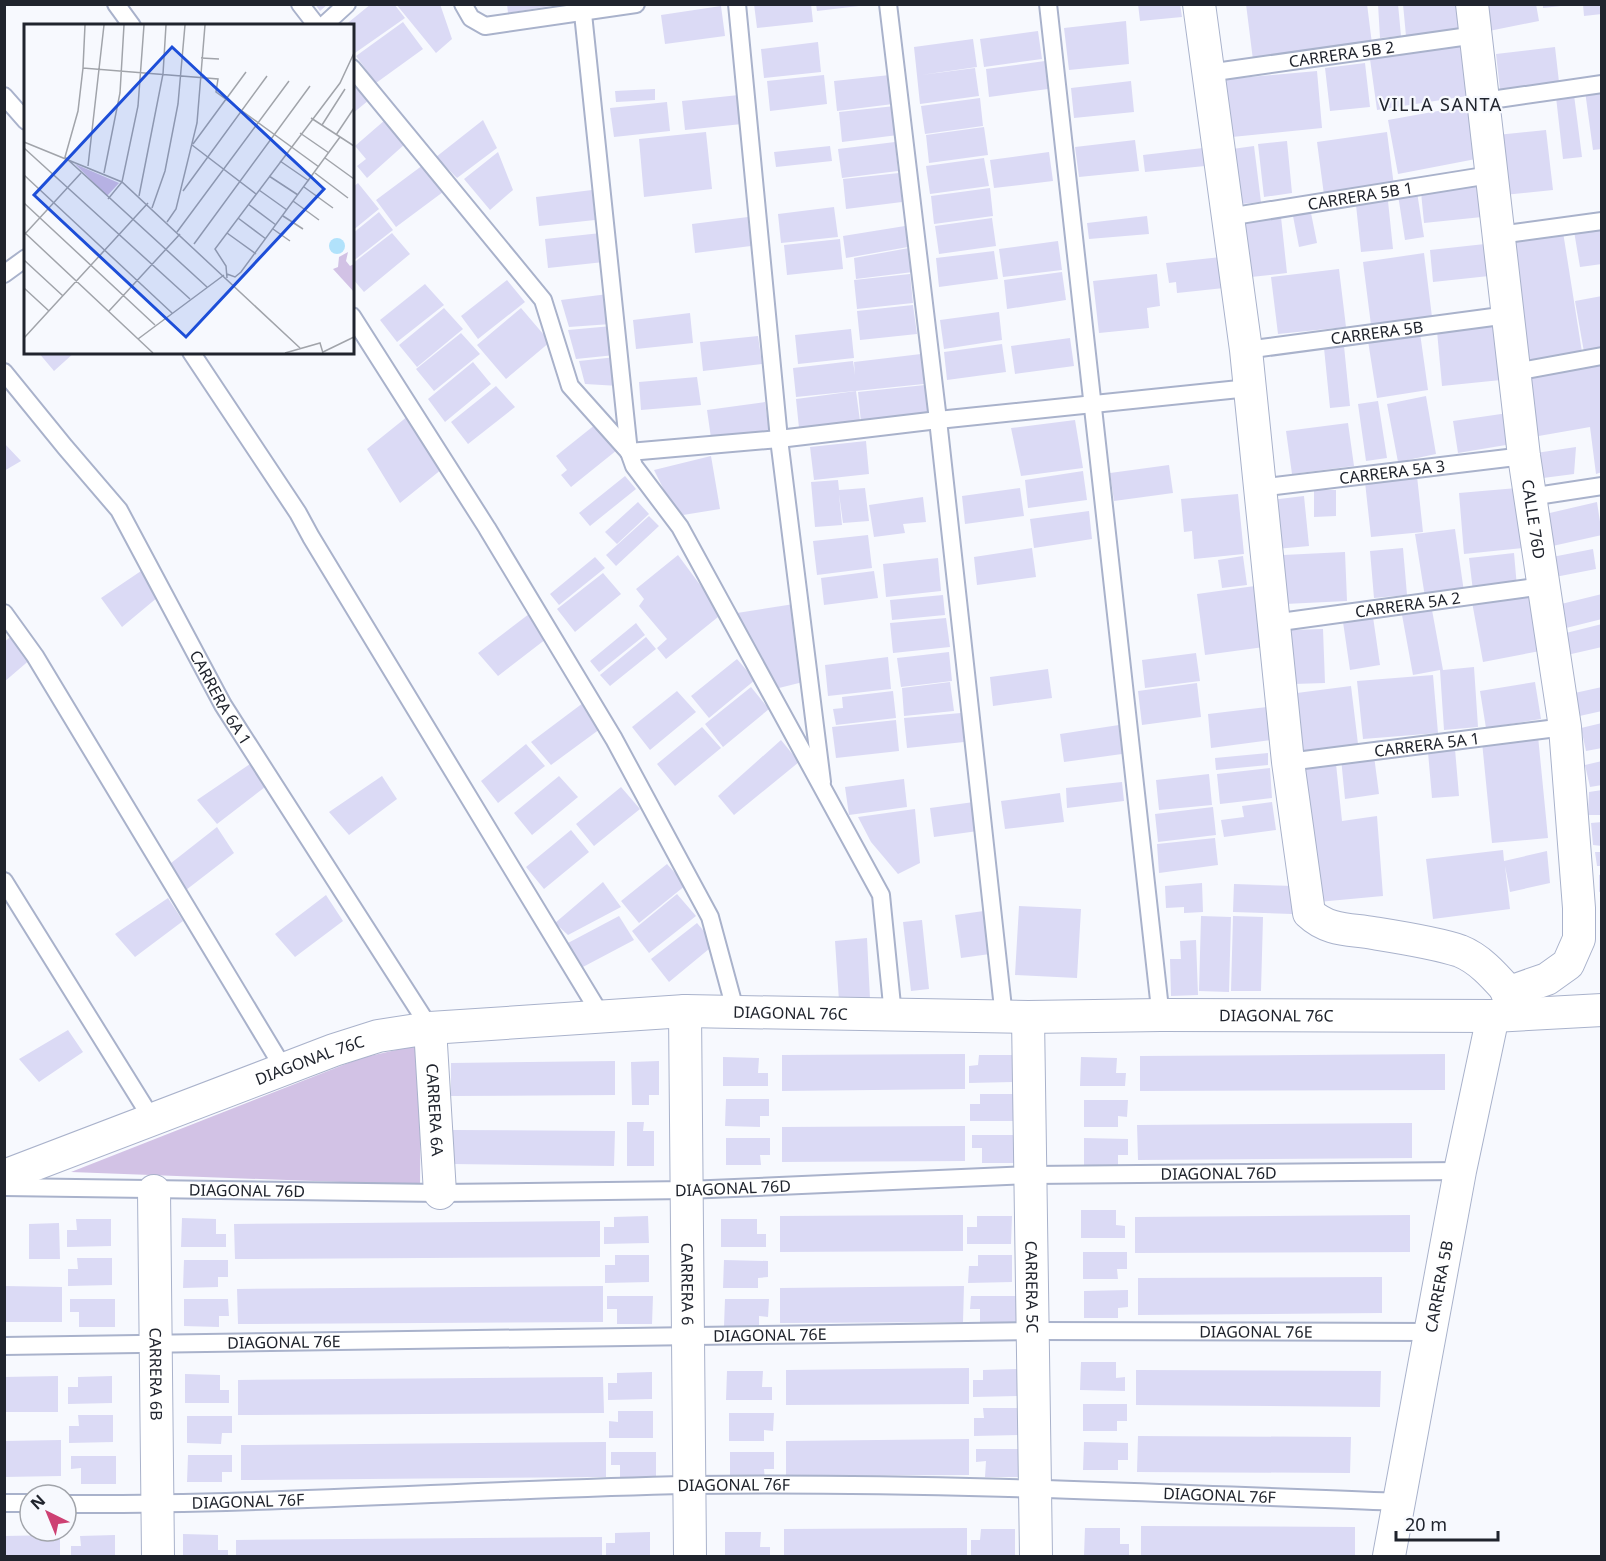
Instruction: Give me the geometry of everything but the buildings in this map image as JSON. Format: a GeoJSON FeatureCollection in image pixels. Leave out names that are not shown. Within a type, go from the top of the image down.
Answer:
{"type":"FeatureCollection","features":[{"type":"Feature","properties":{"kind":"street"},"geometry":{"type":"LineString","coordinates":[[1199,4],[1246,350],[1288,762],[1309,913],[1320,923],[1335,928],[1373,933],[1460,951],[1483,964],[1509,1007]]}},
{"type":"Feature","properties":{"kind":"street","name":"CALLE 76D"},"geometry":{"type":"LineString","coordinates":[[1472,4],[1524,456],[1565,727],[1579,908],[1579,939],[1568,964],[1509,1007]]}},
{"type":"Feature","properties":{"kind":"street","name":"DIAGONAL 76C"},"geometry":{"type":"LineString","coordinates":[[4,1176],[284,1069],[378,1036],[430,1028],[685,1011],[1016,1017],[1509,1007],[1602,1010]]}},
{"type":"Feature","properties":{"kind":"street","name":"CARRERA 5B"},"geometry":{"type":"LineString","coordinates":[[1389,1557],[1460,1171],[1509,1007]]}},
{"type":"Feature","properties":{"kind":"street","name":"CARRERA 6"},"geometry":{"type":"LineString","coordinates":[[685,1011],[690,1557]]}},
{"type":"Feature","properties":{"kind":"street","name":"CARRERA 5C"},"geometry":{"type":"LineString","coordinates":[[1016,1017],[1032,1175],[1036,1557]]}},
{"type":"Feature","properties":{"kind":"street","name":"CARRERA 6A"},"geometry":{"type":"LineString","coordinates":[[430,1028],[440,1193]]}},
{"type":"Feature","properties":{"kind":"street","name":"CARRERA 6B"},"geometry":{"type":"LineString","coordinates":[[154,1191],[158,1557]]}},
{"type":"Feature","properties":{"kind":"lane"},"geometry":{"type":"LineString","coordinates":[[116,4],[131,24]]}},
{"type":"Feature","properties":{"kind":"lane"},"geometry":{"type":"LineString","coordinates":[[300,4],[315,24]]}},
{"type":"Feature","properties":{"kind":"lane"},"geometry":{"type":"LineString","coordinates":[[325,24],[347,4]]}},
{"type":"Feature","properties":{"kind":"lane"},"geometry":{"type":"LineString","coordinates":[[463,4],[471,18],[485,26],[582,8],[636,4]]}},
{"type":"Feature","properties":{"kind":"lane"},"geometry":{"type":"LineString","coordinates":[[737,4],[779,439],[823,791]]}},
{"type":"Feature","properties":{"kind":"lane"},"geometry":{"type":"LineString","coordinates":[[888,4],[938,420],[1016,1017]]}},
{"type":"Feature","properties":{"kind":"lane"},"geometry":{"type":"LineString","coordinates":[[1048,4],[1159,1000]]}},
{"type":"Feature","properties":{"kind":"lane"},"geometry":{"type":"LineString","coordinates":[[582,8],[629,452],[634,466],[680,527],[881,894],[893,1015]]}},
{"type":"Feature","properties":{"kind":"lane","name":"CARRERA 5B 2"},"geometry":{"type":"LineString","coordinates":[[1208,73],[1476,35]]}},
{"type":"Feature","properties":{"kind":"lane"},"geometry":{"type":"LineString","coordinates":[[354,70],[543,300],[570,386],[629,452]]}},
{"type":"Feature","properties":{"kind":"lane"},"geometry":{"type":"LineString","coordinates":[[1484,101],[1602,84]]}},
{"type":"Feature","properties":{"kind":"lane"},"geometry":{"type":"LineString","coordinates":[[4,96],[24,119]]}},
{"type":"Feature","properties":{"kind":"lane","name":"CARRERA 5B 1"},"geometry":{"type":"LineString","coordinates":[[1228,217],[1490,175]]}},
{"type":"Feature","properties":{"kind":"lane"},"geometry":{"type":"LineString","coordinates":[[1499,235],[1602,221]]}},
{"type":"Feature","properties":{"kind":"lane"},"geometry":{"type":"LineString","coordinates":[[4,274],[24,259]]}},
{"type":"Feature","properties":{"kind":"lane","name":"CARRERA 5B"},"geometry":{"type":"LineString","coordinates":[[1246,350],[1508,315]]}},
{"type":"Feature","properties":{"kind":"lane"},"geometry":{"type":"LineString","coordinates":[[354,319],[494,538],[614,739],[710,917],[736,1013]]}},
{"type":"Feature","properties":{"kind":"lane"},"geometry":{"type":"LineString","coordinates":[[192,354],[298,513],[602,1017]]}},
{"type":"Feature","properties":{"kind":"lane"},"geometry":{"type":"LineString","coordinates":[[1515,372],[1602,356]]}},
{"type":"Feature","properties":{"kind":"lane","name":"CARRERA 6A 1"},"geometry":{"type":"LineString","coordinates":[[4,372],[64,447],[119,510],[223,705],[430,1028]]}},
{"type":"Feature","properties":{"kind":"lane"},"geometry":{"type":"LineString","coordinates":[[629,452],[779,439],[1249,388]]}},
{"type":"Feature","properties":{"kind":"lane","name":"CARRERA 5A 3"},"geometry":{"type":"LineString","coordinates":[[1259,488],[1524,456]]}},
{"type":"Feature","properties":{"kind":"lane"},"geometry":{"type":"LineString","coordinates":[[1530,497],[1602,486]]}},
{"type":"Feature","properties":{"kind":"lane","name":"CARRERA 5A 2"},"geometry":{"type":"LineString","coordinates":[[1273,623],[1543,586]]}},
{"type":"Feature","properties":{"kind":"lane"},"geometry":{"type":"LineString","coordinates":[[4,614],[35,656],[284,1069]]}},
{"type":"Feature","properties":{"kind":"lane","name":"CARRERA 5A 1"},"geometry":{"type":"LineString","coordinates":[[1288,762],[1565,727]]}},
{"type":"Feature","properties":{"kind":"lane"},"geometry":{"type":"LineString","coordinates":[[4,881],[152,1119]]}},
{"type":"Feature","properties":{"kind":"lane","name":"DIAGONAL 76D"},"geometry":{"type":"LineString","coordinates":[[4,1187],[154,1191],[440,1193],[687,1190],[1032,1175],[1460,1171]]}},
{"type":"Feature","properties":{"kind":"lane","name":"DIAGONAL 76E"},"geometry":{"type":"LineString","coordinates":[[4,1346],[688,1334],[1032,1331],[1430,1332]]}},
{"type":"Feature","properties":{"kind":"lane","name":"DIAGONAL 76F"},"geometry":{"type":"LineString","coordinates":[[78,1504],[159,1504],[690,1485],[1034,1488],[1400,1502]]}},
{"type":"Feature","properties":{"kind":"shaded area"},"geometry":{"type":"Polygon","coordinates":[[[418,1045],[421,1062],[420,1185],[71,1172],[361,1058],[418,1045]]]}},
{"type":"Feature","properties":{"kind":"district","name":"VILLA SANTA"},"geometry":{"type":"Point","coordinates":[1441,104]}}]}
